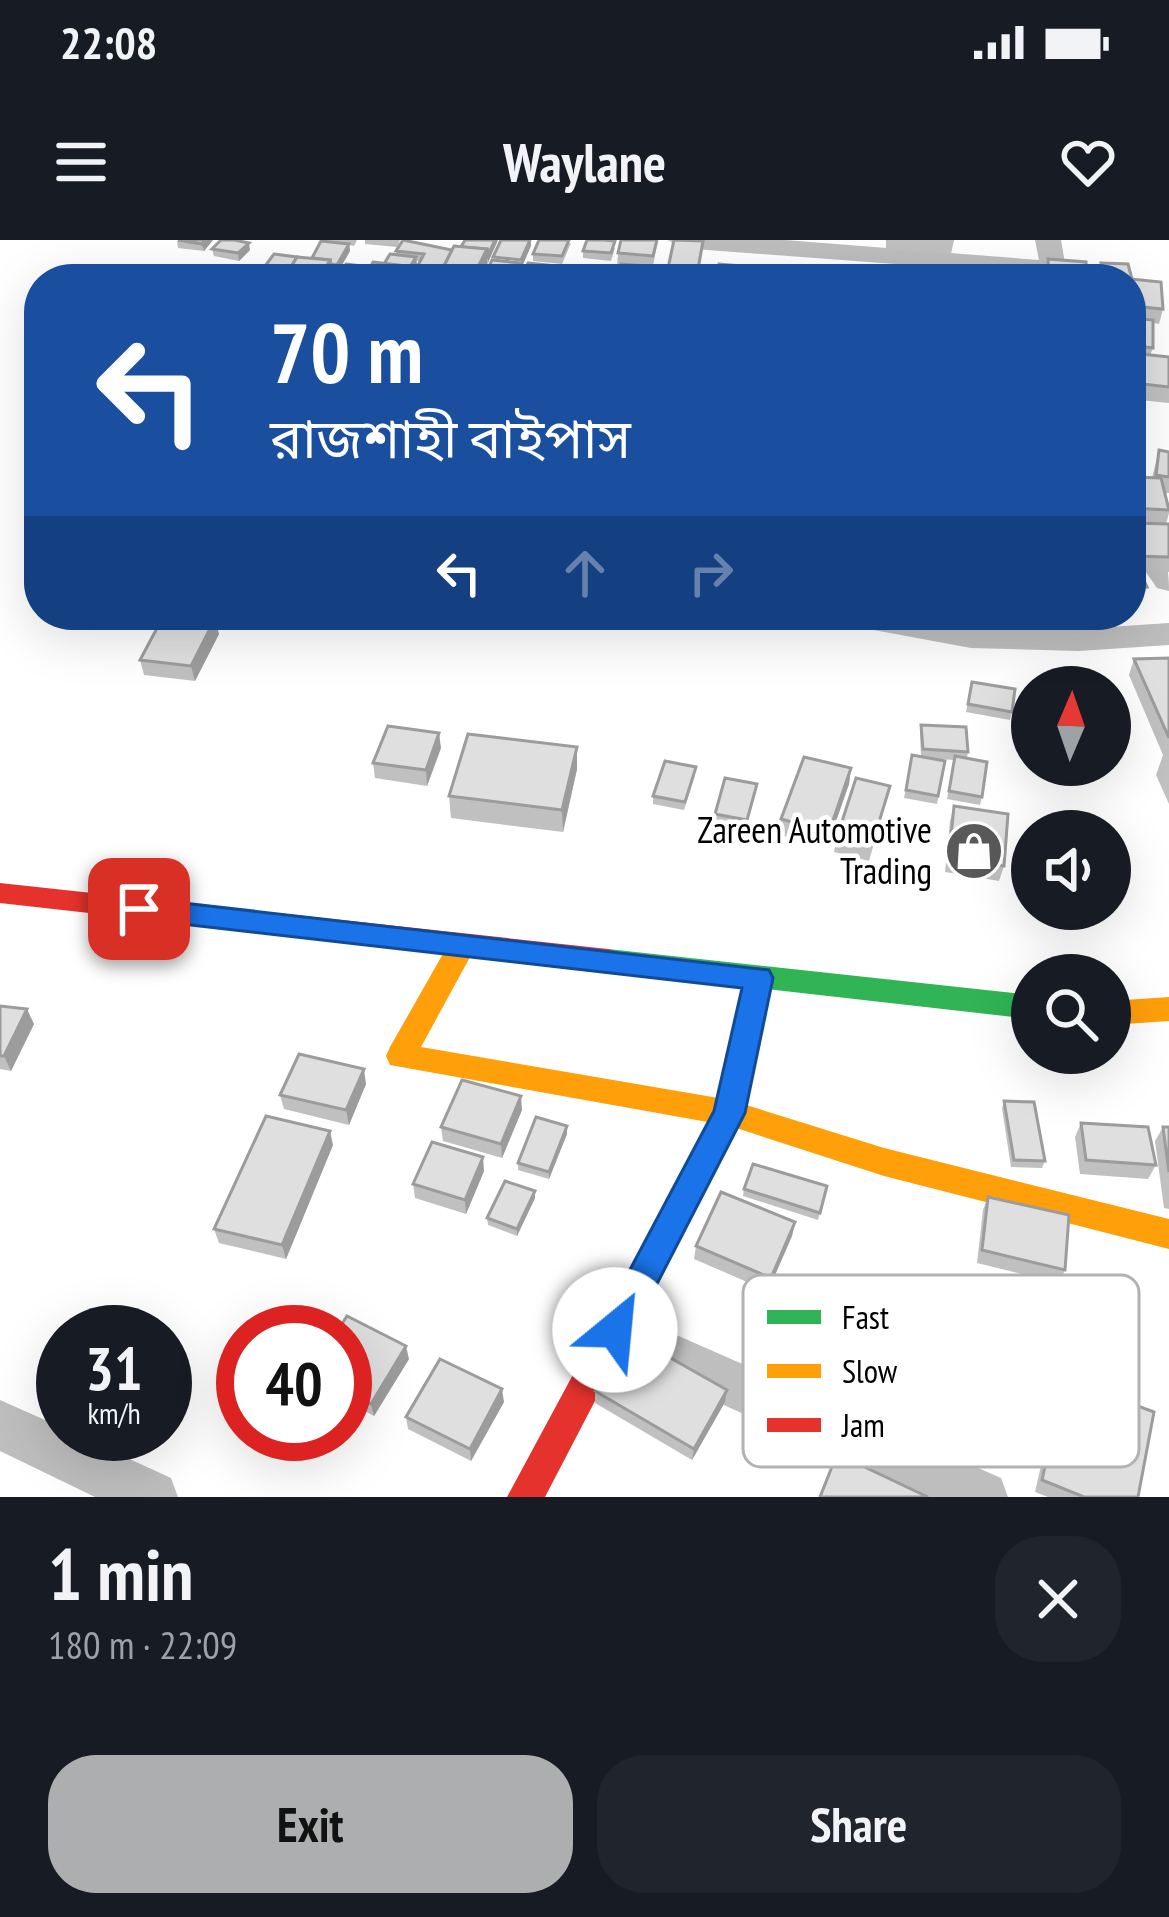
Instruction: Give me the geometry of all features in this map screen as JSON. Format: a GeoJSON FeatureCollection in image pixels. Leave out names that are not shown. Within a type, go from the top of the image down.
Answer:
{"type":"FeatureCollection","features":[{"type":"Feature","properties":{"kind":"main road"},"geometry":{"type":"LineString","coordinates":[[0,892],[1011,1005]]}},
{"type":"Feature","properties":{"kind":"main road"},"geometry":{"type":"LineString","coordinates":[[463,946],[401,1056],[730,1113],[884,1162],[1169,1234]]}},
{"type":"Feature","properties":{"kind":"main road"},"geometry":{"type":"LineString","coordinates":[[525,1497],[730,1113],[758,978]]}},
{"type":"Feature","properties":{"kind":"main road"},"geometry":{"type":"LineString","coordinates":[[1131,1012],[1169,1009]]}},
{"type":"Feature","properties":{"kind":"street"},"geometry":{"type":"LineString","coordinates":[[680,240],[895,264]]}},
{"type":"Feature","properties":{"kind":"street"},"geometry":{"type":"LineString","coordinates":[[1146,549],[1169,581]]}},
{"type":"Feature","properties":{"kind":"street"},"geometry":{"type":"LineString","coordinates":[[933,630],[971,637],[1079,640],[1169,634]]}},
{"type":"Feature","properties":{"kind":"street"},"geometry":{"type":"LineString","coordinates":[[615,1330],[743,1388]]}},
{"type":"Feature","properties":{"kind":"street"},"geometry":{"type":"LineString","coordinates":[[0,1425],[152,1497]]}},
{"type":"Feature","properties":{"kind":"street"},"geometry":{"type":"LineString","coordinates":[[916,1467],[982,1497]]}},
{"type":"Feature","properties":{"kind":"building"},"geometry":{"type":"Polygon","coordinates":[[[221,240],[249,243],[238,253],[212,249],[221,240]]]}},
{"type":"Feature","properties":{"kind":"building"},"geometry":{"type":"Polygon","coordinates":[[[403,240],[452,250],[445,264],[419,264],[424,254],[396,251],[403,240]]]}},
{"type":"Feature","properties":{"kind":"building"},"geometry":{"type":"Polygon","coordinates":[[[465,240],[495,240],[488,255],[487,249],[461,247],[465,240]]]}},
{"type":"Feature","properties":{"kind":"building"},"geometry":{"type":"Polygon","coordinates":[[[501,240],[530,240],[521,260],[493,257],[501,240]]]}},
{"type":"Feature","properties":{"kind":"building"},"geometry":{"type":"Polygon","coordinates":[[[539,240],[569,240],[562,256],[533,254],[539,240]]]}},
{"type":"Feature","properties":{"kind":"building"},"geometry":{"type":"Polygon","coordinates":[[[587,240],[615,241],[611,253],[583,251],[587,240]]]}},
{"type":"Feature","properties":{"kind":"building"},"geometry":{"type":"Polygon","coordinates":[[[621,240],[657,240],[653,256],[618,253],[621,240]]]}},
{"type":"Feature","properties":{"kind":"building"},"geometry":{"type":"Polygon","coordinates":[[[674,240],[703,241],[699,264],[669,264],[674,240]]]}},
{"type":"Feature","properties":{"kind":"building"},"geometry":{"type":"Polygon","coordinates":[[[321,241],[349,244],[338,264],[312,258],[321,241]]]}},
{"type":"Feature","properties":{"kind":"building"},"geometry":{"type":"Polygon","coordinates":[[[454,246],[487,249],[480,264],[445,264],[454,246]]]}},
{"type":"Feature","properties":{"kind":"building"},"geometry":{"type":"Polygon","coordinates":[[[274,254],[297,257],[293,264],[266,264],[274,254]]]}},
{"type":"Feature","properties":{"kind":"building"},"geometry":{"type":"Polygon","coordinates":[[[390,254],[416,257],[412,264],[384,264],[390,254]]]}},
{"type":"Feature","properties":{"kind":"building"},"geometry":{"type":"Polygon","coordinates":[[[297,257],[330,260],[328,264],[293,264],[297,257]]]}},
{"type":"Feature","properties":{"kind":"building"},"geometry":{"type":"Polygon","coordinates":[[[1048,259],[1086,264],[1048,264],[1048,259]]]}},
{"type":"Feature","properties":{"kind":"building"},"geometry":{"type":"Polygon","coordinates":[[[1146,280],[1161,282],[1163,309],[1146,307],[1146,280]]]}},
{"type":"Feature","properties":{"kind":"building"},"geometry":{"type":"Polygon","coordinates":[[[1146,319],[1153,320],[1153,348],[1146,347],[1146,319]]]}},
{"type":"Feature","properties":{"kind":"building"},"geometry":{"type":"Polygon","coordinates":[[[1146,355],[1169,357],[1169,387],[1146,384],[1146,355]]]}},
{"type":"Feature","properties":{"kind":"building"},"geometry":{"type":"Polygon","coordinates":[[[1159,450],[1169,452],[1169,477],[1156,475],[1159,450]]]}},
{"type":"Feature","properties":{"kind":"building"},"geometry":{"type":"Polygon","coordinates":[[[1146,478],[1161,478],[1169,510],[1146,509],[1146,478]]]}},
{"type":"Feature","properties":{"kind":"building"},"geometry":{"type":"Polygon","coordinates":[[[1146,523],[1169,524],[1169,557],[1146,556],[1146,523]]]}},
{"type":"Feature","properties":{"kind":"building"},"geometry":{"type":"Polygon","coordinates":[[[156,630],[209,630],[191,666],[140,660],[156,630]]]}},
{"type":"Feature","properties":{"kind":"building"},"geometry":{"type":"Polygon","coordinates":[[[1169,658],[1169,738],[1134,659],[1169,658]]]}},
{"type":"Feature","properties":{"kind":"building"},"geometry":{"type":"Polygon","coordinates":[[[972,682],[1011,688],[1011,712],[968,704],[972,682]]]}},
{"type":"Feature","properties":{"kind":"building"},"geometry":{"type":"Polygon","coordinates":[[[921,725],[966,727],[968,752],[923,749],[921,725]]]}},
{"type":"Feature","properties":{"kind":"building"},"geometry":{"type":"Polygon","coordinates":[[[388,726],[439,733],[426,770],[373,763],[388,726]]]}},
{"type":"Feature","properties":{"kind":"building"},"geometry":{"type":"Polygon","coordinates":[[[468,734],[577,747],[562,810],[449,796],[468,734]]]}},
{"type":"Feature","properties":{"kind":"building"},"geometry":{"type":"Polygon","coordinates":[[[912,755],[945,761],[938,796],[906,790],[912,755]]]}},
{"type":"Feature","properties":{"kind":"building"},"geometry":{"type":"Polygon","coordinates":[[[955,756],[987,762],[982,797],[949,791],[955,756]]]}},
{"type":"Feature","properties":{"kind":"building"},"geometry":{"type":"Polygon","coordinates":[[[804,757],[851,768],[829,832],[781,819],[804,757]]]}},
{"type":"Feature","properties":{"kind":"building"},"geometry":{"type":"Polygon","coordinates":[[[665,761],[696,767],[685,802],[653,796],[665,761]]]}},
{"type":"Feature","properties":{"kind":"building"},"geometry":{"type":"Polygon","coordinates":[[[725,778],[757,784],[747,820],[715,814],[725,778]]]}},
{"type":"Feature","properties":{"kind":"building"},"geometry":{"type":"Polygon","coordinates":[[[856,778],[890,786],[872,845],[837,837],[856,778]]]}},
{"type":"Feature","properties":{"kind":"building","name":"Zareen Automotive Trading"},"geometry":{"type":"Polygon","coordinates":[[[954,806],[1008,814],[1004,866],[949,857],[954,806]]]}},
{"type":"Feature","properties":{"kind":"building"},"geometry":{"type":"Polygon","coordinates":[[[0,1006],[27,1009],[4,1056],[0,1056],[0,1006]]]}},
{"type":"Feature","properties":{"kind":"building"},"geometry":{"type":"Polygon","coordinates":[[[299,1054],[364,1069],[346,1110],[280,1095],[299,1054]]]}},
{"type":"Feature","properties":{"kind":"building"},"geometry":{"type":"Polygon","coordinates":[[[462,1080],[521,1096],[501,1144],[441,1127],[462,1080]]]}},
{"type":"Feature","properties":{"kind":"building"},"geometry":{"type":"Polygon","coordinates":[[[1004,1101],[1034,1102],[1045,1161],[1014,1160],[1004,1101]]]}},
{"type":"Feature","properties":{"kind":"building"},"geometry":{"type":"Polygon","coordinates":[[[266,1116],[330,1131],[282,1245],[214,1229],[266,1116]]]}},
{"type":"Feature","properties":{"kind":"building"},"geometry":{"type":"Polygon","coordinates":[[[536,1117],[567,1126],[549,1172],[518,1163],[536,1117]]]}},
{"type":"Feature","properties":{"kind":"building"},"geometry":{"type":"Polygon","coordinates":[[[1081,1123],[1148,1127],[1156,1165],[1086,1160],[1081,1123]]]}},
{"type":"Feature","properties":{"kind":"building"},"geometry":{"type":"Polygon","coordinates":[[[1163,1127],[1169,1127],[1169,1172],[1163,1127]]]}},
{"type":"Feature","properties":{"kind":"building"},"geometry":{"type":"Polygon","coordinates":[[[432,1142],[483,1157],[465,1200],[413,1184],[432,1142]]]}},
{"type":"Feature","properties":{"kind":"building"},"geometry":{"type":"Polygon","coordinates":[[[753,1164],[827,1186],[820,1213],[744,1189],[753,1164]]]}},
{"type":"Feature","properties":{"kind":"building"},"geometry":{"type":"Polygon","coordinates":[[[505,1181],[535,1191],[517,1229],[487,1218],[505,1181]]]}},
{"type":"Feature","properties":{"kind":"building"},"geometry":{"type":"Polygon","coordinates":[[[721,1192],[795,1222],[772,1275],[696,1246],[721,1192]]]}},
{"type":"Feature","properties":{"kind":"building"},"geometry":{"type":"Polygon","coordinates":[[[988,1197],[1069,1215],[1065,1270],[982,1250],[988,1197]]]}},
{"type":"Feature","properties":{"kind":"building"},"geometry":{"type":"Polygon","coordinates":[[[372,1329],[406,1346],[372,1402],[372,1329]]]}},
{"type":"Feature","properties":{"kind":"building"},"geometry":{"type":"Polygon","coordinates":[[[630,1335],[727,1390],[694,1449],[595,1391],[630,1335]]]}},
{"type":"Feature","properties":{"kind":"building"},"geometry":{"type":"Polygon","coordinates":[[[440,1359],[502,1389],[470,1449],[406,1417],[440,1359]]]}},
{"type":"Feature","properties":{"kind":"building"},"geometry":{"type":"Polygon","coordinates":[[[1139,1406],[1154,1412],[1138,1497],[1084,1497],[1042,1480],[1045,1467],[1139,1467],[1139,1406]]]}},
{"type":"Feature","properties":{"kind":"building"},"geometry":{"type":"Polygon","coordinates":[[[832,1467],[865,1467],[928,1497],[820,1497],[832,1467]]]}},
{"type":"Feature","properties":{"kind":"traffic: fast"},"geometry":{"type":"LineString","coordinates":[[608,960],[1011,1005]]}},
{"type":"Feature","properties":{"kind":"traffic: slow"},"geometry":{"type":"LineString","coordinates":[[462,946],[401,1056],[730,1113],[884,1162],[1169,1234]]}},
{"type":"Feature","properties":{"kind":"traffic: slow"},"geometry":{"type":"LineString","coordinates":[[1131,1012],[1169,1009]]}},
{"type":"Feature","properties":{"kind":"traffic: jam"},"geometry":{"type":"LineString","coordinates":[[0,893],[608,960]]}},
{"type":"Feature","properties":{"kind":"traffic: jam"},"geometry":{"type":"LineString","coordinates":[[525,1497],[730,1113],[758,978]]}},
{"type":"Feature","properties":{"kind":"place","name":"Zareen Automotive Trading"},"geometry":{"type":"Point","coordinates":[974,851]}},
{"type":"Feature","properties":{"kind":"route"},"geometry":{"type":"LineString","coordinates":[[139,909],[758,978],[730,1113],[615,1330]]}}]}
